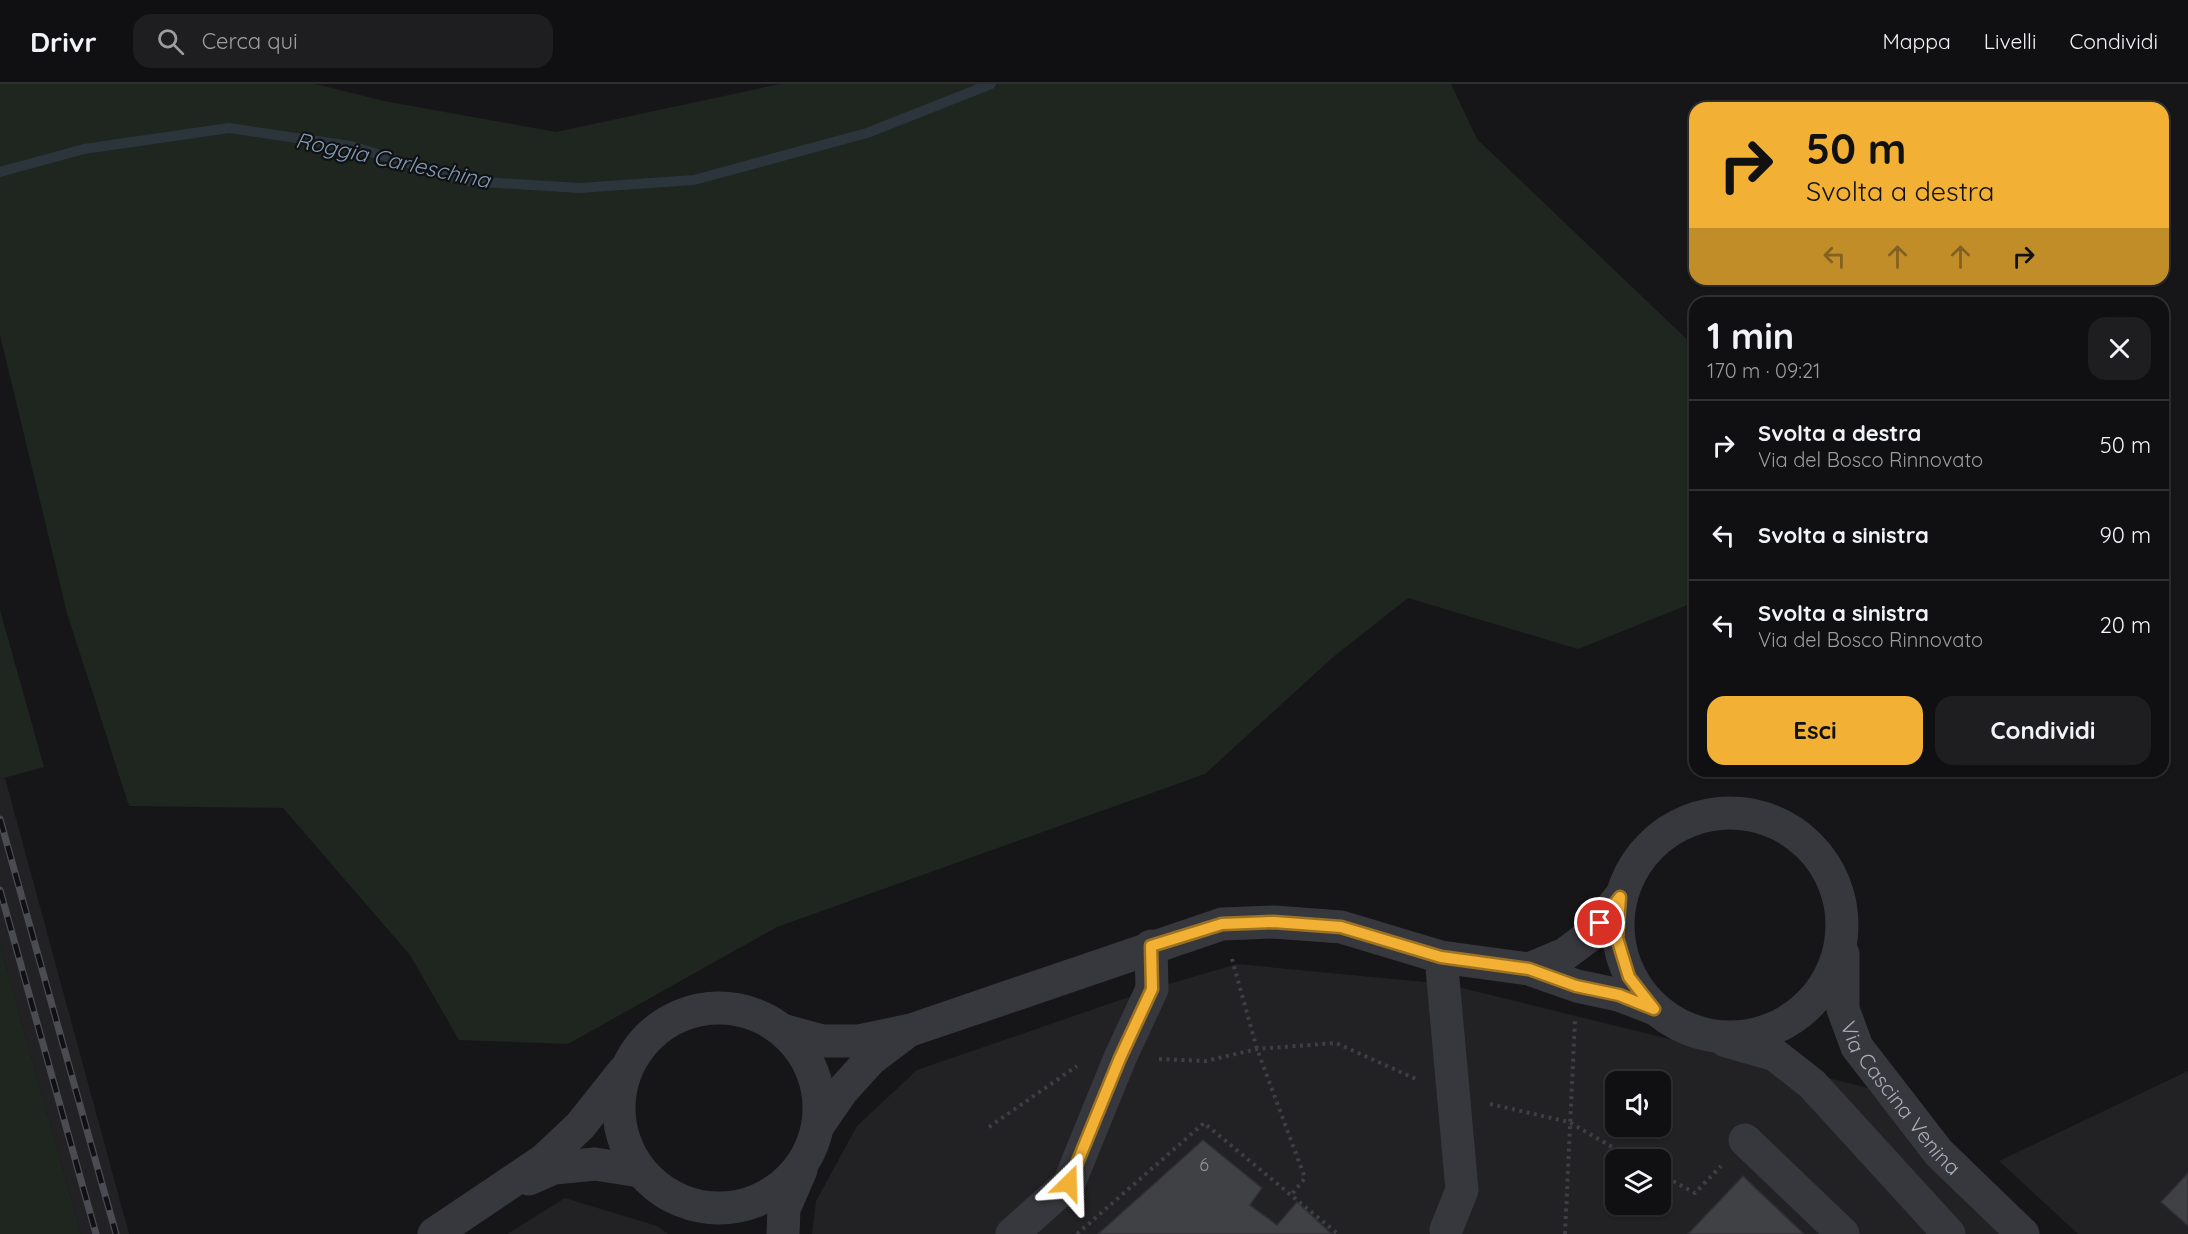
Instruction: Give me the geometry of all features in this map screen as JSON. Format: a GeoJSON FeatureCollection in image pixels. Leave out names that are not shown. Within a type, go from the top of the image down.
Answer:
{"type":"FeatureCollection","features":[{"type":"Feature","properties":{"kind":"street"},"geometry":{"type":"LineString","coordinates":[[1529,969],[1565,954],[1589,936],[1620,897],[1635,863],[1660,836],[1692,818],[1729,811],[1766,817],[1798,833],[1824,860],[1840,894],[1844,930],[1835,968],[1815,1000],[1785,1024],[1749,1036],[1710,1036]]}},
{"type":"Feature","properties":{"kind":"street"},"geometry":{"type":"LineString","coordinates":[[1620,897],[1617,938],[1629,977],[1654,1009]]}},
{"type":"Feature","properties":{"kind":"street"},"geometry":{"type":"LineString","coordinates":[[435,1234],[551,1154],[580,1126],[645,1041],[668,1022],[696,1011],[726,1008],[756,1015],[782,1030],[822,1041],[859,1041],[910,1030],[1151,946],[1222,924],[1274,922],[1341,927],[1441,957],[1529,969],[1576,986],[1619,995],[1654,1009],[1680,1026],[1775,1056],[1812,1084],[1949,1234]]}},
{"type":"Feature","properties":{"kind":"street","name":"Via Cascina Venina"},"geometry":{"type":"LineString","coordinates":[[1844,930],[1843,1008],[1857,1047],[1940,1153],[2023,1234]]}},
{"type":"Feature","properties":{"kind":"street"},"geometry":{"type":"LineString","coordinates":[[1012,1234],[1069,1183],[1120,1058],[1152,989],[1151,946]]}},
{"type":"Feature","properties":{"kind":"street"},"geometry":{"type":"LineString","coordinates":[[1441,957],[1462,1190],[1446,1230]]}},
{"type":"Feature","properties":{"kind":"street"},"geometry":{"type":"LineString","coordinates":[[782,1030],[800,1049],[813,1073],[819,1099],[818,1125],[813,1143],[784,1209],[783,1234]]}},
{"type":"Feature","properties":{"kind":"street"},"geometry":{"type":"LineString","coordinates":[[818,1125],[842,1091],[871,1059],[910,1030]]}},
{"type":"Feature","properties":{"kind":"street"},"geometry":{"type":"LineString","coordinates":[[628,1066],[620,1093],[619,1120],[626,1148],[640,1171],[660,1190],[684,1203],[727,1234]]}},
{"type":"Feature","properties":{"kind":"street"},"geometry":{"type":"LineString","coordinates":[[1745,1140],[1843,1234]]}},
{"type":"Feature","properties":{"kind":"street"},"geometry":{"type":"LineString","coordinates":[[684,1203],[718,1209],[753,1203],[783,1185],[805,1159]]}},
{"type":"Feature","properties":{"kind":"street"},"geometry":{"type":"LineString","coordinates":[[492,1195],[554,1168],[595,1164],[640,1171]]}},
{"type":"Feature","properties":{"kind":"path"},"geometry":{"type":"LineString","coordinates":[[1222,924],[1257,1049],[1305,1178],[1291,1195]]}},
{"type":"Feature","properties":{"kind":"path"},"geometry":{"type":"LineString","coordinates":[[1565,1234],[1576,986]]}},
{"type":"Feature","properties":{"kind":"path"},"geometry":{"type":"LineString","coordinates":[[989,1127],[1090,1057],[1206,1060],[1257,1049],[1335,1043],[1455,1097],[1569,1122],[1616,1149]]}},
{"type":"Feature","properties":{"kind":"path"},"geometry":{"type":"LineString","coordinates":[[1077,1234],[1204,1123],[1338,1234]]}},
{"type":"Feature","properties":{"kind":"path"},"geometry":{"type":"LineString","coordinates":[[1671,1180],[1695,1193],[1745,1140]]}},
{"type":"Feature","properties":{"kind":"shaded area"},"geometry":{"type":"Polygon","coordinates":[[[0,84],[315,84],[384,101],[556,132],[780,84],[1451,84],[1477,139],[1689,341],[1689,604],[1578,649],[1408,598],[1332,658],[1205,774],[777,927],[568,1044],[459,1040],[410,955],[283,808],[129,806],[67,613],[0,335],[0,84]]]}},
{"type":"Feature","properties":{"kind":"shaded area"},"geometry":{"type":"Polygon","coordinates":[[[0,610],[44,767],[0,779],[0,610]]]}},
{"type":"Feature","properties":{"kind":"shaded area"},"geometry":{"type":"Polygon","coordinates":[[[5,778],[129,1234],[81,1234],[0,945],[0,779],[5,778]]]}},
{"type":"Feature","properties":{"kind":"shaded area"},"geometry":{"type":"Polygon","coordinates":[[[0,945],[81,1234],[0,1234],[0,945]]]}},
{"type":"Feature","properties":{"kind":"shaded area"},"geometry":{"type":"Polygon","coordinates":[[[1237,964],[1446,984],[1893,1094],[2023,1234],[812,1234],[816,1201],[857,1126],[917,1070],[1152,989],[1237,964]]]}},
{"type":"Feature","properties":{"kind":"shaded area"},"geometry":{"type":"Polygon","coordinates":[[[2188,1071],[2188,1234],[2078,1234],[1999,1161],[2188,1071]]]}},
{"type":"Feature","properties":{"kind":"shaded area"},"geometry":{"type":"Polygon","coordinates":[[[565,1198],[657,1226],[668,1234],[507,1234],[565,1198]]]}},
{"type":"Feature","properties":{"kind":"building"},"geometry":{"type":"Polygon","coordinates":[[[1203,1140],[1262,1188],[1250,1205],[1277,1225],[1297,1202],[1332,1234],[1098,1234],[1203,1140]]]}},
{"type":"Feature","properties":{"kind":"building"},"geometry":{"type":"Polygon","coordinates":[[[2188,1173],[2188,1226],[2161,1202],[2188,1173]]]}},
{"type":"Feature","properties":{"kind":"building"},"geometry":{"type":"Polygon","coordinates":[[[1743,1176],[1766,1198],[1804,1234],[1688,1234],[1743,1176]]]}},
{"type":"Feature","properties":{"kind":"waterway","name":"Roggia Carleschina"},"geometry":{"type":"LineString","coordinates":[[0,172],[84,149],[229,128],[351,146],[467,181],[579,188],[694,180],[867,133],[991,84]]}},
{"type":"Feature","properties":{"kind":"railway"},"geometry":{"type":"LineString","coordinates":[[0,819],[116,1234]]}},
{"type":"Feature","properties":{"kind":"railway"},"geometry":{"type":"LineString","coordinates":[[0,890],[96,1234]]}},
{"type":"Feature","properties":{"kind":"route"},"geometry":{"type":"LineString","coordinates":[[1069,1183],[1120,1058],[1152,989],[1151,946],[1222,924],[1274,922],[1341,927],[1441,957],[1529,969],[1576,986],[1619,995],[1654,1009],[1629,977],[1617,938],[1620,897],[1600,923]]}}]}
